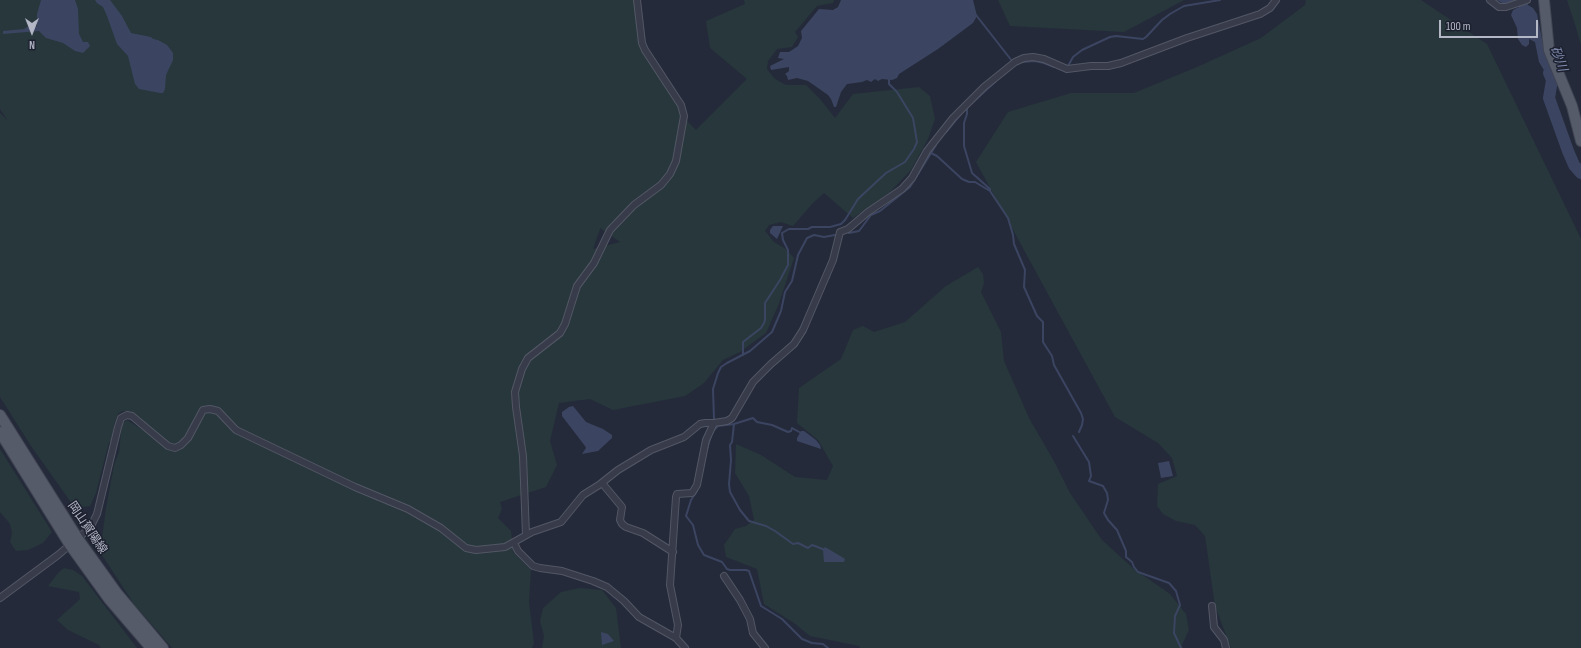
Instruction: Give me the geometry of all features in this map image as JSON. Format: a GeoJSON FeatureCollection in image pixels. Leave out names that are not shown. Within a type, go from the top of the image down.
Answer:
{"type":"FeatureCollection","features":[{"type":"Feature","properties":{"kind":"main road"},"geometry":{"type":"LineString","coordinates":[[1544,0],[1546,30],[1551,55],[1572,106],[1581,141]]}},
{"type":"Feature","properties":{"kind":"main road","name":"岡山賀陽線"},"geometry":{"type":"LineString","coordinates":[[0,414],[74,542],[86,566],[109,599],[151,648]]}},
{"type":"Feature","properties":{"kind":"main road","name":"岡山賀陽線"},"geometry":{"type":"LineString","coordinates":[[0,432],[74,542],[163,648]]}},
{"type":"Feature","properties":{"kind":"street"},"geometry":{"type":"LineString","coordinates":[[526,535],[523,456],[515,392],[522,369],[528,358],[560,333],[565,324],[577,286],[594,263],[610,230],[634,205],[661,185],[670,174],[676,161],[684,116],[681,106],[642,43],[638,0]]}},
{"type":"Feature","properties":{"kind":"street"},"geometry":{"type":"LineString","coordinates":[[0,598],[74,542],[90,528],[97,514],[121,418],[127,415],[132,416],[168,446],[175,448],[181,445],[188,438],[203,410],[210,409],[218,411],[236,430],[355,487],[408,509],[441,528],[466,548],[476,550],[505,547],[526,535],[561,522],[583,495],[618,470],[650,450],[684,437],[700,424],[714,424],[728,421],[732,418],[753,382],[794,344],[803,330],[833,260],[840,232],[848,230],[868,212],[881,205],[902,189],[912,178],[938,135],[984,87],[1020,59],[1029,57],[1039,58],[1066,69],[1091,66],[1108,66],[1121,63],[1187,38],[1260,14],[1270,8],[1276,0]]}},
{"type":"Feature","properties":{"kind":"street"},"geometry":{"type":"LineString","coordinates":[[1490,0],[1499,7],[1511,6],[1527,0]]}},
{"type":"Feature","properties":{"kind":"street"},"geometry":{"type":"LineString","coordinates":[[676,638],[678,625],[670,585],[676,497],[677,494],[692,493],[697,485],[706,440],[714,424]]}},
{"type":"Feature","properties":{"kind":"street"},"geometry":{"type":"LineString","coordinates":[[602,482],[622,507],[620,520],[622,524],[643,533],[673,552]]}},
{"type":"Feature","properties":{"kind":"street"},"geometry":{"type":"LineString","coordinates":[[514,543],[518,551],[533,566],[562,571],[607,587],[624,601],[639,617],[676,638],[685,648]]}},
{"type":"Feature","properties":{"kind":"street"},"geometry":{"type":"LineString","coordinates":[[724,576],[740,600],[750,619],[753,633],[760,646],[765,648]]}},
{"type":"Feature","properties":{"kind":"street"},"geometry":{"type":"LineString","coordinates":[[1212,606],[1214,627],[1224,640],[1226,648]]}},
{"type":"Feature","properties":{"kind":"shaded area"},"geometry":{"type":"Polygon","coordinates":[[[0,0],[634,0],[640,42],[679,106],[682,116],[696,130],[747,79],[710,48],[706,21],[745,4],[744,0],[834,0],[833,3],[817,6],[795,32],[798,37],[792,47],[777,49],[768,61],[767,69],[775,79],[786,85],[806,85],[820,99],[835,118],[853,94],[919,87],[930,96],[935,119],[928,139],[911,170],[890,192],[853,218],[824,193],[793,226],[781,222],[769,225],[765,231],[774,242],[786,249],[794,258],[778,306],[766,333],[740,352],[723,360],[704,383],[685,396],[613,410],[590,399],[559,403],[550,441],[557,465],[546,487],[500,502],[502,509],[498,518],[511,531],[513,552],[531,570],[529,602],[534,643],[532,648],[172,648],[134,604],[100,552],[114,465],[119,452],[122,424],[127,420],[154,437],[157,433],[129,411],[122,411],[118,414],[96,493],[90,506],[75,508],[31,446],[0,397],[0,113],[8,121],[0,109],[0,0]],[[600,228],[593,249],[620,242],[600,228]]]}},
{"type":"Feature","properties":{"kind":"shaded area"},"geometry":{"type":"Polygon","coordinates":[[[998,0],[1184,0],[1124,32],[1010,26],[998,0]]]}},
{"type":"Feature","properties":{"kind":"shaded area"},"geometry":{"type":"Polygon","coordinates":[[[1306,0],[1421,0],[1487,44],[1581,239],[1581,648],[1231,648],[1215,606],[1205,536],[1195,525],[1176,521],[1163,514],[1157,506],[1158,484],[1177,476],[1172,458],[1158,443],[1115,417],[976,162],[1008,112],[1071,93],[1134,93],[1261,38],[1305,5],[1306,0]]]}},
{"type":"Feature","properties":{"kind":"shaded area"},"geometry":{"type":"Polygon","coordinates":[[[1567,0],[1581,0],[1581,45],[1574,21],[1567,0]]]}},
{"type":"Feature","properties":{"kind":"shaded area"},"geometry":{"type":"Polygon","coordinates":[[[978,267],[983,274],[984,283],[981,292],[1001,332],[1004,361],[1030,420],[1054,461],[1070,493],[1102,540],[1134,569],[1170,594],[1186,614],[1189,630],[1182,645],[1183,648],[860,648],[859,646],[810,636],[794,623],[764,604],[757,569],[726,557],[724,545],[735,529],[746,526],[754,520],[749,496],[735,473],[736,444],[761,455],[795,477],[827,480],[833,466],[818,440],[797,423],[799,388],[841,359],[853,330],[863,326],[874,332],[905,322],[946,286],[978,267]]]}},
{"type":"Feature","properties":{"kind":"shaded area"},"geometry":{"type":"Polygon","coordinates":[[[0,449],[52,532],[43,543],[28,550],[16,551],[10,542],[12,533],[10,524],[0,512],[0,449]]]}},
{"type":"Feature","properties":{"kind":"shaded area"},"geometry":{"type":"Polygon","coordinates":[[[64,568],[73,570],[82,576],[137,648],[101,648],[99,645],[68,630],[57,620],[80,599],[79,592],[48,586],[64,568]]]}},
{"type":"Feature","properties":{"kind":"shaded area"},"geometry":{"type":"Polygon","coordinates":[[[580,588],[602,590],[616,608],[621,648],[542,648],[544,636],[540,621],[543,608],[561,592],[580,588]]]}},
{"type":"Feature","properties":{"kind":"water"},"geometry":{"type":"Polygon","coordinates":[[[41,0],[75,0],[78,9],[79,34],[83,42],[88,42],[90,46],[83,53],[75,51],[63,43],[46,38],[39,31],[3,34],[3,31],[37,26],[37,14],[41,0]]]}},
{"type":"Feature","properties":{"kind":"water"},"geometry":{"type":"Polygon","coordinates":[[[95,0],[110,0],[122,16],[131,33],[158,40],[167,45],[173,53],[173,60],[166,75],[165,89],[163,93],[139,89],[135,84],[128,56],[117,44],[103,7],[95,0]]]}},
{"type":"Feature","properties":{"kind":"water"},"geometry":{"type":"Polygon","coordinates":[[[841,0],[973,0],[977,16],[973,23],[938,49],[899,74],[897,78],[892,80],[882,79],[878,81],[875,79],[871,82],[867,80],[847,84],[841,92],[836,107],[834,107],[828,95],[808,81],[797,78],[788,80],[785,74],[789,71],[789,67],[771,70],[770,66],[784,59],[778,58],[780,52],[789,52],[798,46],[802,38],[801,31],[819,9],[833,10],[838,7],[841,0]]]}},
{"type":"Feature","properties":{"kind":"water"},"geometry":{"type":"Polygon","coordinates":[[[1497,0],[1526,0],[1528,5],[1533,8],[1537,14],[1544,49],[1556,81],[1552,94],[1545,72],[1539,62],[1535,42],[1529,39],[1529,44],[1526,47],[1522,45],[1518,39],[1517,28],[1511,15],[1513,10],[1519,7],[1516,1],[1502,3],[1497,0]]]}},
{"type":"Feature","properties":{"kind":"water"},"geometry":{"type":"Polygon","coordinates":[[[773,226],[783,226],[777,239],[770,233],[773,226]]]}},
{"type":"Feature","properties":{"kind":"water"},"geometry":{"type":"Polygon","coordinates":[[[573,406],[586,422],[603,429],[612,435],[612,438],[598,451],[582,454],[586,448],[585,446],[562,416],[562,412],[573,406]]]}},
{"type":"Feature","properties":{"kind":"water"},"geometry":{"type":"Polygon","coordinates":[[[801,431],[804,431],[816,440],[821,449],[797,441],[801,431]]]}},
{"type":"Feature","properties":{"kind":"water"},"geometry":{"type":"Polygon","coordinates":[[[1169,461],[1173,476],[1161,478],[1158,463],[1169,461]]]}},
{"type":"Feature","properties":{"kind":"water"},"geometry":{"type":"Polygon","coordinates":[[[825,547],[845,559],[844,562],[824,562],[823,550],[825,547]]]}},
{"type":"Feature","properties":{"kind":"water"},"geometry":{"type":"Polygon","coordinates":[[[601,632],[608,634],[614,641],[602,645],[601,632]]]}},
{"type":"Feature","properties":{"kind":"waterway"},"geometry":{"type":"LineString","coordinates":[[1068,66],[1073,57],[1082,50],[1110,37],[1116,36],[1143,39],[1162,20],[1184,6],[1220,0]]}},
{"type":"Feature","properties":{"kind":"waterway"},"geometry":{"type":"LineString","coordinates":[[976,15],[1012,61]]}},
{"type":"Feature","properties":{"kind":"waterway"},"geometry":{"type":"LineString","coordinates":[[1022,62],[1035,61],[1054,67]]}},
{"type":"Feature","properties":{"kind":"waterway","name":"砂川"},"geometry":{"type":"LineString","coordinates":[[1549,73],[1552,80],[1549,98],[1568,151],[1574,165],[1581,173]]}},
{"type":"Feature","properties":{"kind":"waterway"},"geometry":{"type":"LineString","coordinates":[[743,355],[743,342],[761,328],[764,323],[765,303],[788,265],[788,250],[783,240],[782,233],[789,229],[830,227],[841,224],[858,199],[886,173],[905,162],[914,149],[917,142],[913,118],[897,92],[889,84],[889,79]]}},
{"type":"Feature","properties":{"kind":"waterway"},"geometry":{"type":"LineString","coordinates":[[971,104],[996,81]]}},
{"type":"Feature","properties":{"kind":"waterway"},"geometry":{"type":"LineString","coordinates":[[967,108],[964,123],[964,146],[972,173],[990,189],[990,191]]}},
{"type":"Feature","properties":{"kind":"waterway"},"geometry":{"type":"LineString","coordinates":[[946,132],[961,114]]}},
{"type":"Feature","properties":{"kind":"waterway"},"geometry":{"type":"LineString","coordinates":[[849,233],[859,231],[871,215],[880,211],[910,187],[936,145]]}},
{"type":"Feature","properties":{"kind":"waterway"},"geometry":{"type":"LineString","coordinates":[[931,153],[937,156],[962,179],[969,182],[975,182],[990,191],[1008,218],[1014,244],[1025,270],[1024,287],[1037,316],[1043,322],[1043,342],[1052,356],[1054,365],[1083,419],[1079,432]]}},
{"type":"Feature","properties":{"kind":"waterway"},"geometry":{"type":"LineString","coordinates":[[714,419],[713,389],[721,367],[750,351],[772,332],[781,311],[785,292],[792,281],[798,255],[807,238],[814,235],[824,237],[835,235]]}},
{"type":"Feature","properties":{"kind":"waterway"},"geometry":{"type":"LineString","coordinates":[[714,430],[718,426],[734,424],[753,418],[757,422],[772,425],[788,432],[791,431],[792,428],[801,433]]}},
{"type":"Feature","properties":{"kind":"waterway"},"geometry":{"type":"LineString","coordinates":[[734,424],[732,442],[730,445],[731,460],[729,484],[730,492],[740,510],[749,521],[766,526],[793,544],[798,543],[808,548],[812,545],[825,550]]}},
{"type":"Feature","properties":{"kind":"waterway"},"geometry":{"type":"LineString","coordinates":[[707,449],[711,436]]}},
{"type":"Feature","properties":{"kind":"waterway"},"geometry":{"type":"LineString","coordinates":[[1073,436],[1089,462],[1091,476],[1089,481],[1103,486],[1107,493],[1108,500],[1104,513],[1117,530],[1126,551],[1126,557],[1132,562],[1138,572],[1169,583],[1176,591],[1180,605],[1175,616],[1174,633],[1181,648]]}},
{"type":"Feature","properties":{"kind":"waterway"},"geometry":{"type":"LineString","coordinates":[[699,487],[701,476]]}},
{"type":"Feature","properties":{"kind":"waterway"},"geometry":{"type":"LineString","coordinates":[[697,491],[691,500],[686,516],[693,525],[698,545],[704,555],[722,562],[727,569],[749,571],[761,606],[782,619],[802,639],[812,643],[823,644],[828,648]]}}]}
